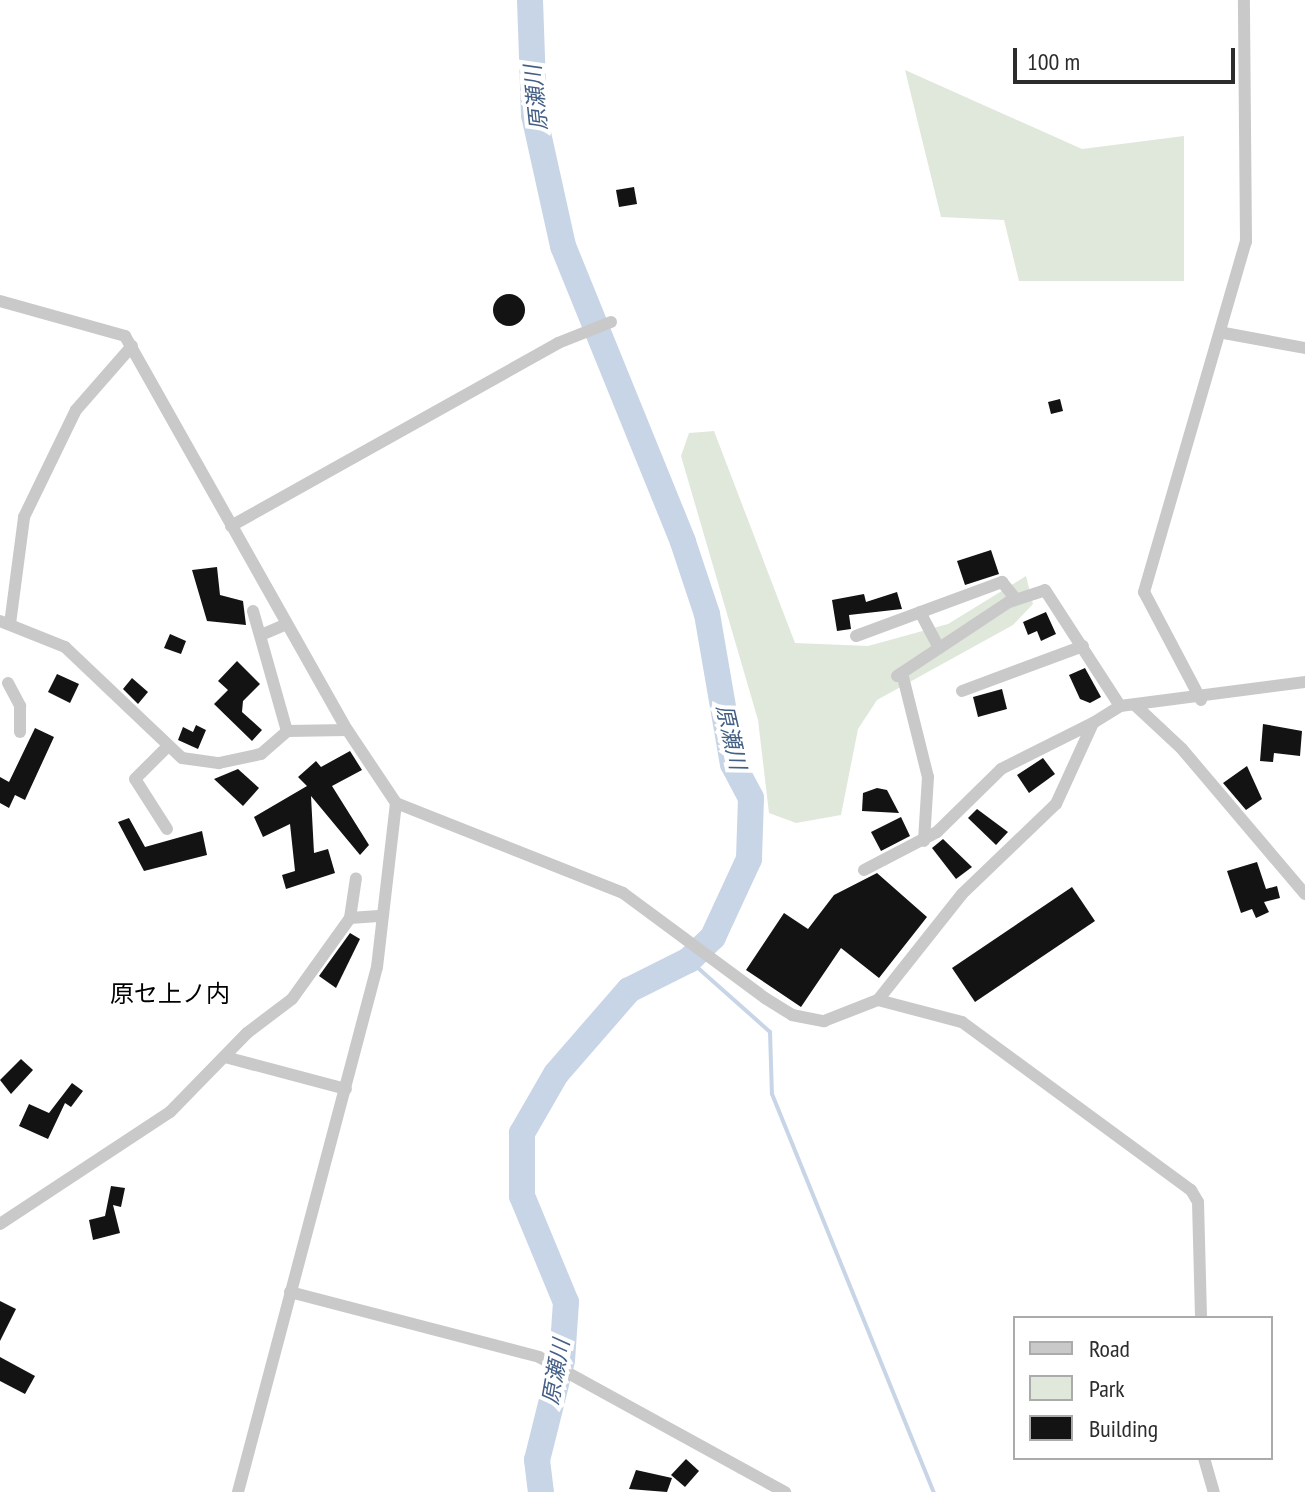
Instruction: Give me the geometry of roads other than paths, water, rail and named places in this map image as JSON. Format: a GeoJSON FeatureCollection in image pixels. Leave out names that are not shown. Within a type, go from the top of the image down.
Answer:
{"type":"FeatureCollection","features":[{"type":"Feature","properties":{"kind":"street"},"geometry":{"type":"LineString","coordinates":[[1201,700],[1144,592],[1161,515],[1224,333],[1247,217],[1244,0]]}},
{"type":"Feature","properties":{"kind":"street"},"geometry":{"type":"LineString","coordinates":[[0,301],[108,327],[132,346],[347,730],[396,803],[571,867],[673,929],[726,970],[810,1020],[854,1014],[878,1000],[962,894],[1056,804],[1093,723]]}},
{"type":"Feature","properties":{"kind":"street"},"geometry":{"type":"LineString","coordinates":[[231,526],[561,342],[611,322]]}},
{"type":"Feature","properties":{"kind":"street"},"geometry":{"type":"LineString","coordinates":[[1224,333],[1305,348]]}},
{"type":"Feature","properties":{"kind":"street"},"geometry":{"type":"LineString","coordinates":[[132,346],[76,410],[24,517],[5,622],[65,647],[182,758],[219,763],[261,754],[287,731],[347,730]]}},
{"type":"Feature","properties":{"kind":"street"},"geometry":{"type":"LineString","coordinates":[[856,636],[1002,582],[1016,599]]}},
{"type":"Feature","properties":{"kind":"street"},"geometry":{"type":"LineString","coordinates":[[924,841],[928,777],[900,674],[1016,599],[1050,592],[1120,706]]}},
{"type":"Feature","properties":{"kind":"street"},"geometry":{"type":"LineString","coordinates":[[253,611],[287,731]]}},
{"type":"Feature","properties":{"kind":"street"},"geometry":{"type":"LineString","coordinates":[[920,612],[939,648]]}},
{"type":"Feature","properties":{"kind":"street"},"geometry":{"type":"LineString","coordinates":[[261,635],[287,624]]}},
{"type":"Feature","properties":{"kind":"street"},"geometry":{"type":"LineString","coordinates":[[962,691],[1083,646]]}},
{"type":"Feature","properties":{"kind":"street"},"geometry":{"type":"LineString","coordinates":[[864,870],[924,841],[1001,769],[1120,706],[1201,700],[1305,682]]}},
{"type":"Feature","properties":{"kind":"street"},"geometry":{"type":"LineString","coordinates":[[8,683],[20,706],[20,732]]}},
{"type":"Feature","properties":{"kind":"street"},"geometry":{"type":"LineString","coordinates":[[1135,705],[1305,894]]}},
{"type":"Feature","properties":{"kind":"street"},"geometry":{"type":"LineString","coordinates":[[167,747],[135,779],[167,829]]}},
{"type":"Feature","properties":{"kind":"street"},"geometry":{"type":"LineString","coordinates":[[238,1492],[377,967],[396,803]]}},
{"type":"Feature","properties":{"kind":"street"},"geometry":{"type":"LineString","coordinates":[[0,1224],[170,1112],[225,1057],[292,999],[350,918],[356,878]]}},
{"type":"Feature","properties":{"kind":"street"},"geometry":{"type":"LineString","coordinates":[[350,918],[382,916]]}},
{"type":"Feature","properties":{"kind":"street"},"geometry":{"type":"LineString","coordinates":[[878,1000],[962,1022],[1191,1190],[1198,1202],[1201,1316]]}},
{"type":"Feature","properties":{"kind":"street"},"geometry":{"type":"LineString","coordinates":[[225,1057],[346,1089]]}},
{"type":"Feature","properties":{"kind":"street"},"geometry":{"type":"LineString","coordinates":[[290,1292],[539,1357],[600,1387],[785,1492]]}},
{"type":"Feature","properties":{"kind":"street"},"geometry":{"type":"LineString","coordinates":[[1205,1460],[1214,1492]]}},
{"type":"Feature","properties":{"kind":"waterway","name":"原瀬川"},"geometry":{"type":"LineString","coordinates":[[530,0],[534,115],[563,246],[683,542],[707,614],[733,764],[751,798],[749,859],[713,937],[689,960],[629,990],[556,1074],[522,1133],[522,1196],[566,1302],[562,1360],[537,1460],[541,1492]]}},
{"type":"Feature","properties":{"kind":"waterway"},"geometry":{"type":"LineString","coordinates":[[689,960],[770,1032],[772,1094],[934,1492]]}},
{"type":"Feature","properties":{"kind":"district","name":"原セ上ノ内"},"geometry":{"type":"Point","coordinates":[170,994]}}]}
